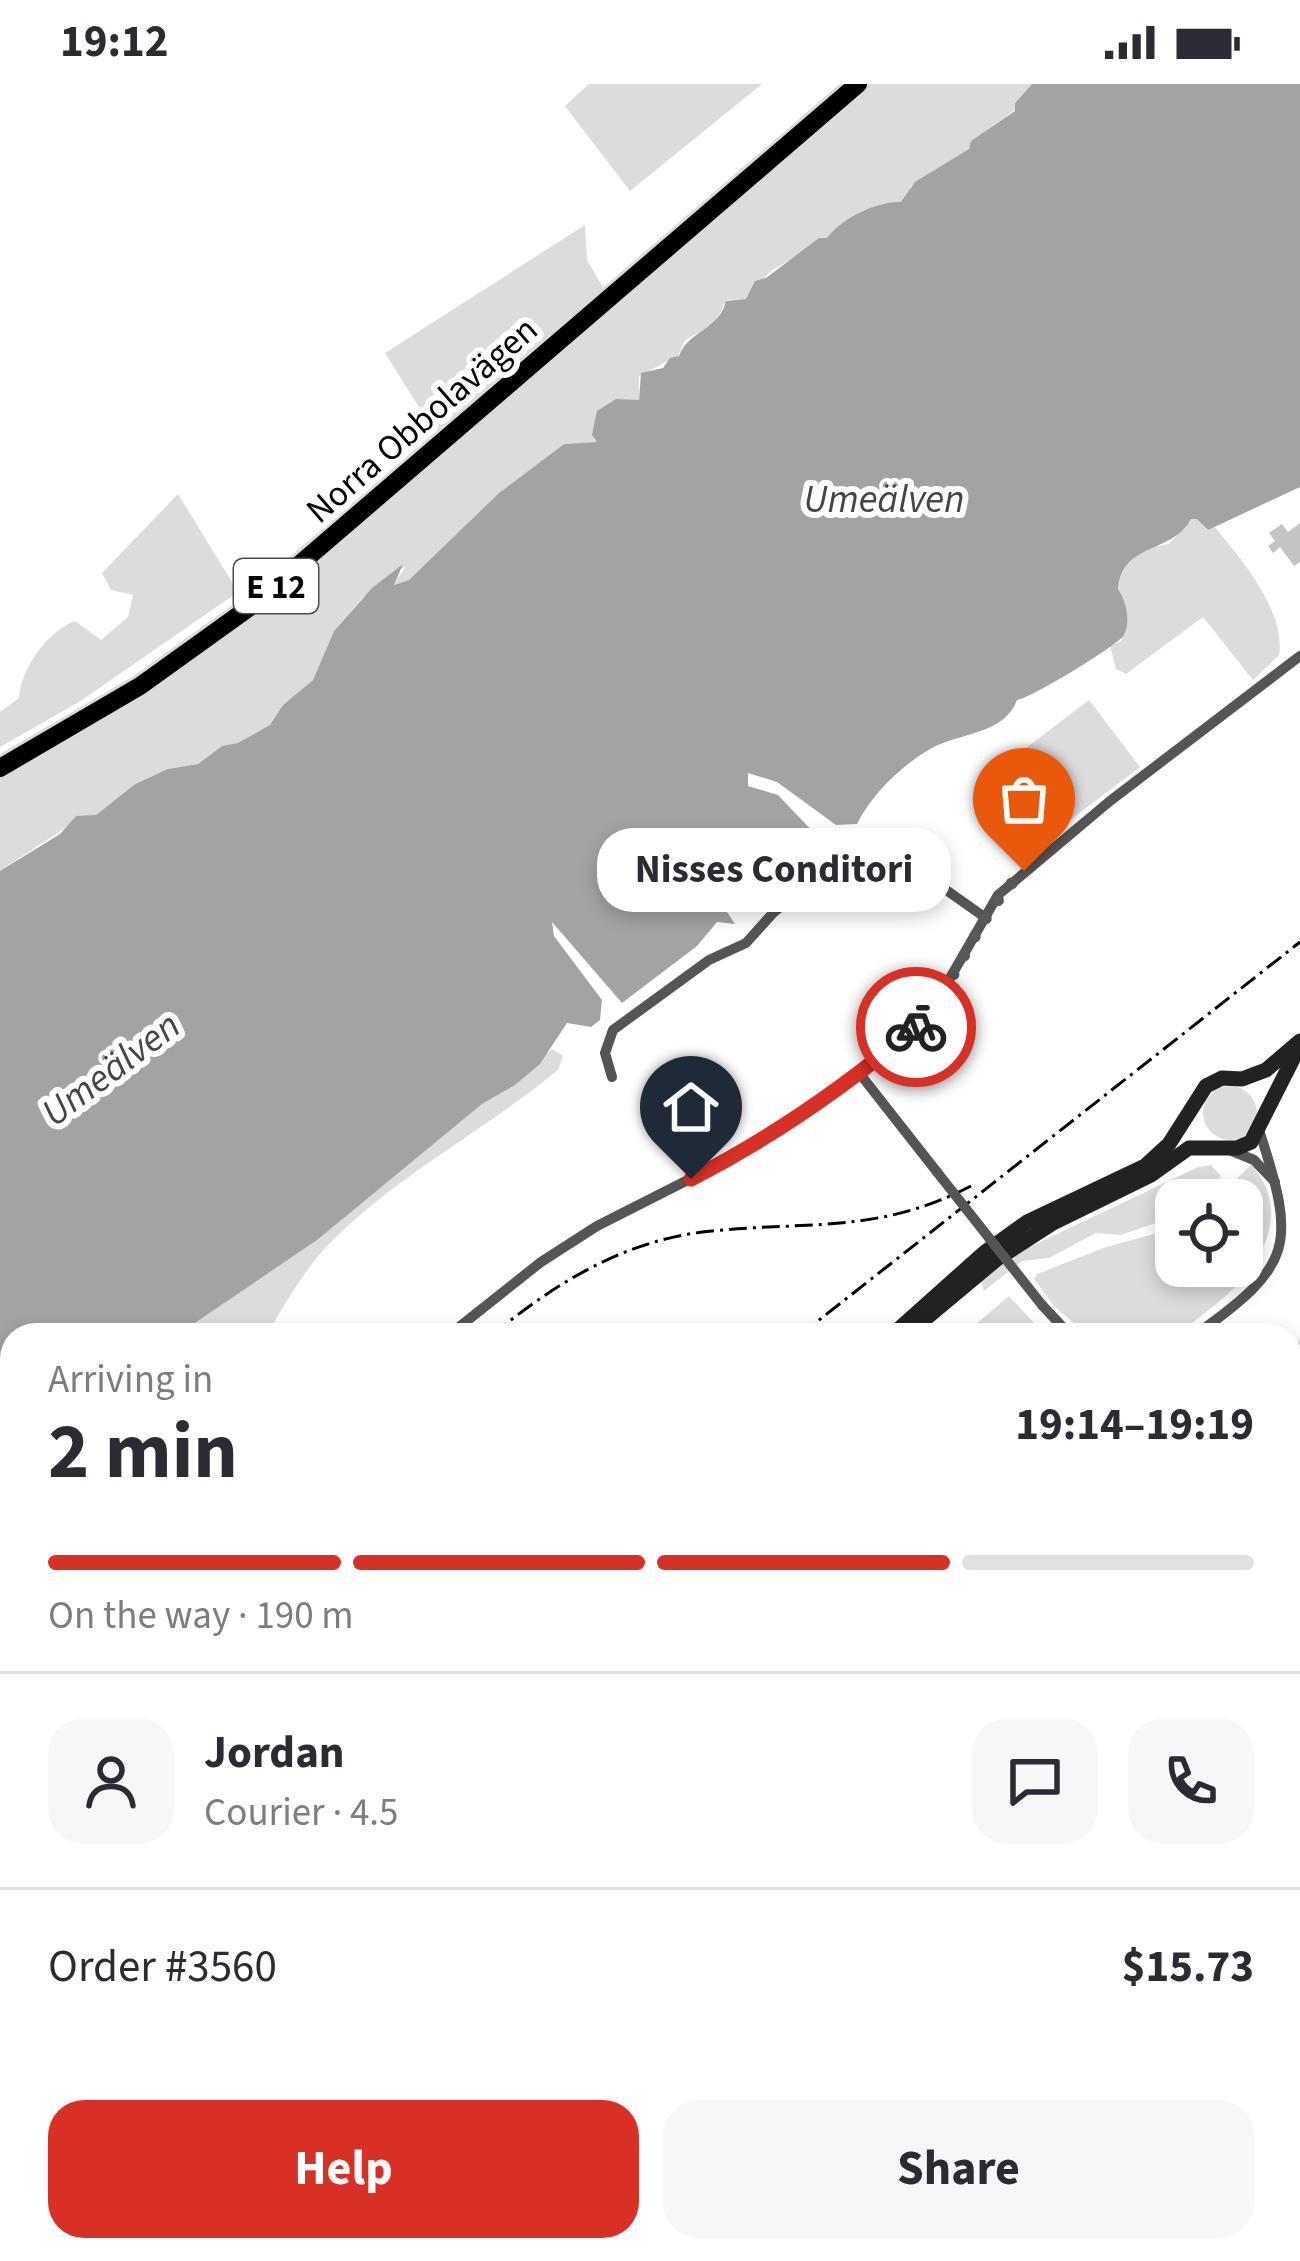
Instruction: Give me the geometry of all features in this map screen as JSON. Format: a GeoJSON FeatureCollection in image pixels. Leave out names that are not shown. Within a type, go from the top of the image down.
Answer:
{"type":"FeatureCollection","features":[{"type":"Feature","properties":{"kind":"highway","name":"Norra Obbolavägen"},"geometry":{"type":"LineString","coordinates":[[0,768],[140,686],[267,593],[858,84]]}},
{"type":"Feature","properties":{"kind":"main road"},"geometry":{"type":"LineString","coordinates":[[905,1323],[985,1252],[1027,1222],[1145,1166],[1169,1144],[1200,1093],[1213,1081],[1242,1079],[1266,1070],[1300,1043]]}},
{"type":"Feature","properties":{"kind":"main road"},"geometry":{"type":"LineString","coordinates":[[920,1323],[997,1259],[1053,1223],[1151,1175],[1189,1148],[1245,1146],[1262,1125],[1300,1043]]}},
{"type":"Feature","properties":{"kind":"main road"},"geometry":{"type":"LineString","coordinates":[[1242,1079],[1262,1097],[1262,1125]]}},
{"type":"Feature","properties":{"kind":"main road"},"geometry":{"type":"LineString","coordinates":[[1194,1106],[1197,1129],[1221,1147]]}},
{"type":"Feature","properties":{"kind":"street"},"geometry":{"type":"LineString","coordinates":[[464,1323],[597,1226],[751,1148],[860,1074],[918,1025],[935,1004],[998,895],[1300,656]]}},
{"type":"Feature","properties":{"kind":"street"},"geometry":{"type":"LineString","coordinates":[[612,1077],[605,1053],[613,1030],[709,960],[746,943],[774,912],[837,861],[870,852],[898,856],[983,916]]}},
{"type":"Feature","properties":{"kind":"street"},"geometry":{"type":"LineString","coordinates":[[860,1074],[1059,1323]]}},
{"type":"Feature","properties":{"kind":"street"},"geometry":{"type":"LineString","coordinates":[[1213,1323],[1251,1294],[1270,1270],[1284,1224],[1262,1125]]}},
{"type":"Feature","properties":{"kind":"street"},"geometry":{"type":"LineString","coordinates":[[1221,1147],[1254,1160],[1277,1184]]}},
{"type":"Feature","properties":{"kind":"shaded area"},"geometry":{"type":"Polygon","coordinates":[[[589,84],[762,84],[630,191],[565,106],[589,84]]]}},
{"type":"Feature","properties":{"kind":"shaded area"},"geometry":{"type":"Polygon","coordinates":[[[858,84],[1032,84],[1015,103],[1015,110],[972,141],[969,149],[910,187],[911,193],[901,202],[841,225],[771,271],[746,299],[727,300],[714,324],[685,340],[678,356],[639,376],[639,400],[594,439],[598,442],[564,444],[499,493],[409,580],[393,585],[406,566],[362,598],[334,631],[313,680],[283,705],[270,726],[239,743],[222,746],[198,764],[169,769],[136,783],[96,815],[71,824],[0,871],[0,768],[140,686],[442,444],[385,353],[585,225],[587,260],[609,298],[858,84]]]}},
{"type":"Feature","properties":{"kind":"shaded area"},"geometry":{"type":"Polygon","coordinates":[[[178,494],[238,592],[79,702],[0,747],[0,712],[19,698],[30,663],[46,642],[75,621],[101,640],[128,617],[133,595],[111,590],[102,573],[178,494]]]}},
{"type":"Feature","properties":{"kind":"shaded area"},"geometry":{"type":"Polygon","coordinates":[[[1197,518],[1207,530],[1215,527],[1237,554],[1276,621],[1279,655],[1253,680],[1203,617],[1126,674],[1116,669],[1110,646],[1121,641],[1125,628],[1126,608],[1118,589],[1123,571],[1142,552],[1169,544],[1197,518]]]}},
{"type":"Feature","properties":{"kind":"shaded area"},"geometry":{"type":"Polygon","coordinates":[[[1089,700],[1140,767],[1056,831],[1005,764],[1089,700]]]}},
{"type":"Feature","properties":{"kind":"shaded area"},"geometry":{"type":"Polygon","coordinates":[[[552,1049],[563,1056],[558,1070],[355,1219],[303,1276],[274,1323],[194,1323],[317,1239],[482,1104],[515,1085],[552,1049]]]}},
{"type":"Feature","properties":{"kind":"shaded area"},"geometry":{"type":"Polygon","coordinates":[[[1230,1086],[1249,1094],[1257,1113],[1249,1132],[1230,1140],[1211,1132],[1203,1113],[1211,1094],[1230,1086]]]}},
{"type":"Feature","properties":{"kind":"shaded area"},"geometry":{"type":"Polygon","coordinates":[[[1251,1164],[1261,1179],[1237,1179],[1251,1164]]]}},
{"type":"Feature","properties":{"kind":"shaded area"},"geometry":{"type":"Polygon","coordinates":[[[1211,1165],[1221,1176],[1173,1179],[1211,1165]]]}},
{"type":"Feature","properties":{"kind":"shaded area"},"geometry":{"type":"Polygon","coordinates":[[[1263,1182],[1271,1206],[1263,1248],[1263,1182]]]}},
{"type":"Feature","properties":{"kind":"shaded area"},"geometry":{"type":"Polygon","coordinates":[[[1155,1187],[1155,1223],[1121,1235],[1096,1233],[1049,1258],[1022,1261],[984,1291],[981,1282],[1013,1255],[1155,1187]]]}},
{"type":"Feature","properties":{"kind":"shaded area"},"geometry":{"type":"Polygon","coordinates":[[[1155,1234],[1155,1287],[1235,1287],[1192,1323],[1074,1323],[1034,1279],[1106,1247],[1155,1234]]]}},
{"type":"Feature","properties":{"kind":"shaded area"},"geometry":{"type":"Polygon","coordinates":[[[1009,1296],[1034,1323],[977,1323],[1009,1296]]]}},
{"type":"Feature","properties":{"kind":"water","name":"Umeälven"},"geometry":{"type":"Polygon","coordinates":[[[1032,84],[1300,84],[1300,487],[1208,530],[1191,519],[1172,538],[1138,555],[1122,574],[1118,589],[1127,617],[1119,640],[1055,682],[1017,700],[992,726],[919,756],[879,792],[857,824],[836,825],[777,782],[748,773],[748,786],[778,795],[818,837],[769,883],[727,912],[735,924],[717,922],[697,946],[622,1003],[552,922],[554,936],[602,1000],[600,1020],[591,1027],[567,1023],[540,1064],[515,1085],[482,1104],[317,1240],[195,1323],[0,1323],[0,871],[60,834],[76,816],[96,815],[135,784],[168,769],[198,764],[222,746],[238,743],[270,725],[283,705],[313,680],[334,631],[372,588],[403,564],[394,585],[409,580],[499,493],[564,444],[597,442],[592,435],[597,411],[616,399],[639,400],[641,373],[663,368],[670,358],[679,356],[717,318],[726,301],[746,299],[755,281],[851,218],[881,204],[901,202],[915,182],[969,149],[971,141],[1015,111],[1015,103],[1032,84]]]}},
{"type":"Feature","properties":{"kind":"building"},"geometry":{"type":"Polygon","coordinates":[[[1300,523],[1300,562],[1294,566],[1280,547],[1273,553],[1268,546],[1275,541],[1269,533],[1282,524],[1288,532],[1300,523]]]}},
{"type":"Feature","properties":{"kind":"railway"},"geometry":{"type":"LineString","coordinates":[[815,1323],[1300,942]]}},
{"type":"Feature","properties":{"kind":"railway"},"geometry":{"type":"LineString","coordinates":[[508,1323],[567,1281],[650,1243],[712,1231],[874,1219],[971,1186]]}},
{"type":"Feature","properties":{"kind":"way so far"},"geometry":{"type":"LineString","coordinates":[[916,1027],[949,983],[983,916],[1024,871]]}},
{"type":"Feature","properties":{"kind":"place","name":"Nisses Conditori"},"geometry":{"type":"Point","coordinates":[1024,871]}},
{"type":"Feature","properties":{"kind":"route"},"geometry":{"type":"LineString","coordinates":[[691,1179],[751,1148],[825,1100],[916,1027]]}}]}
